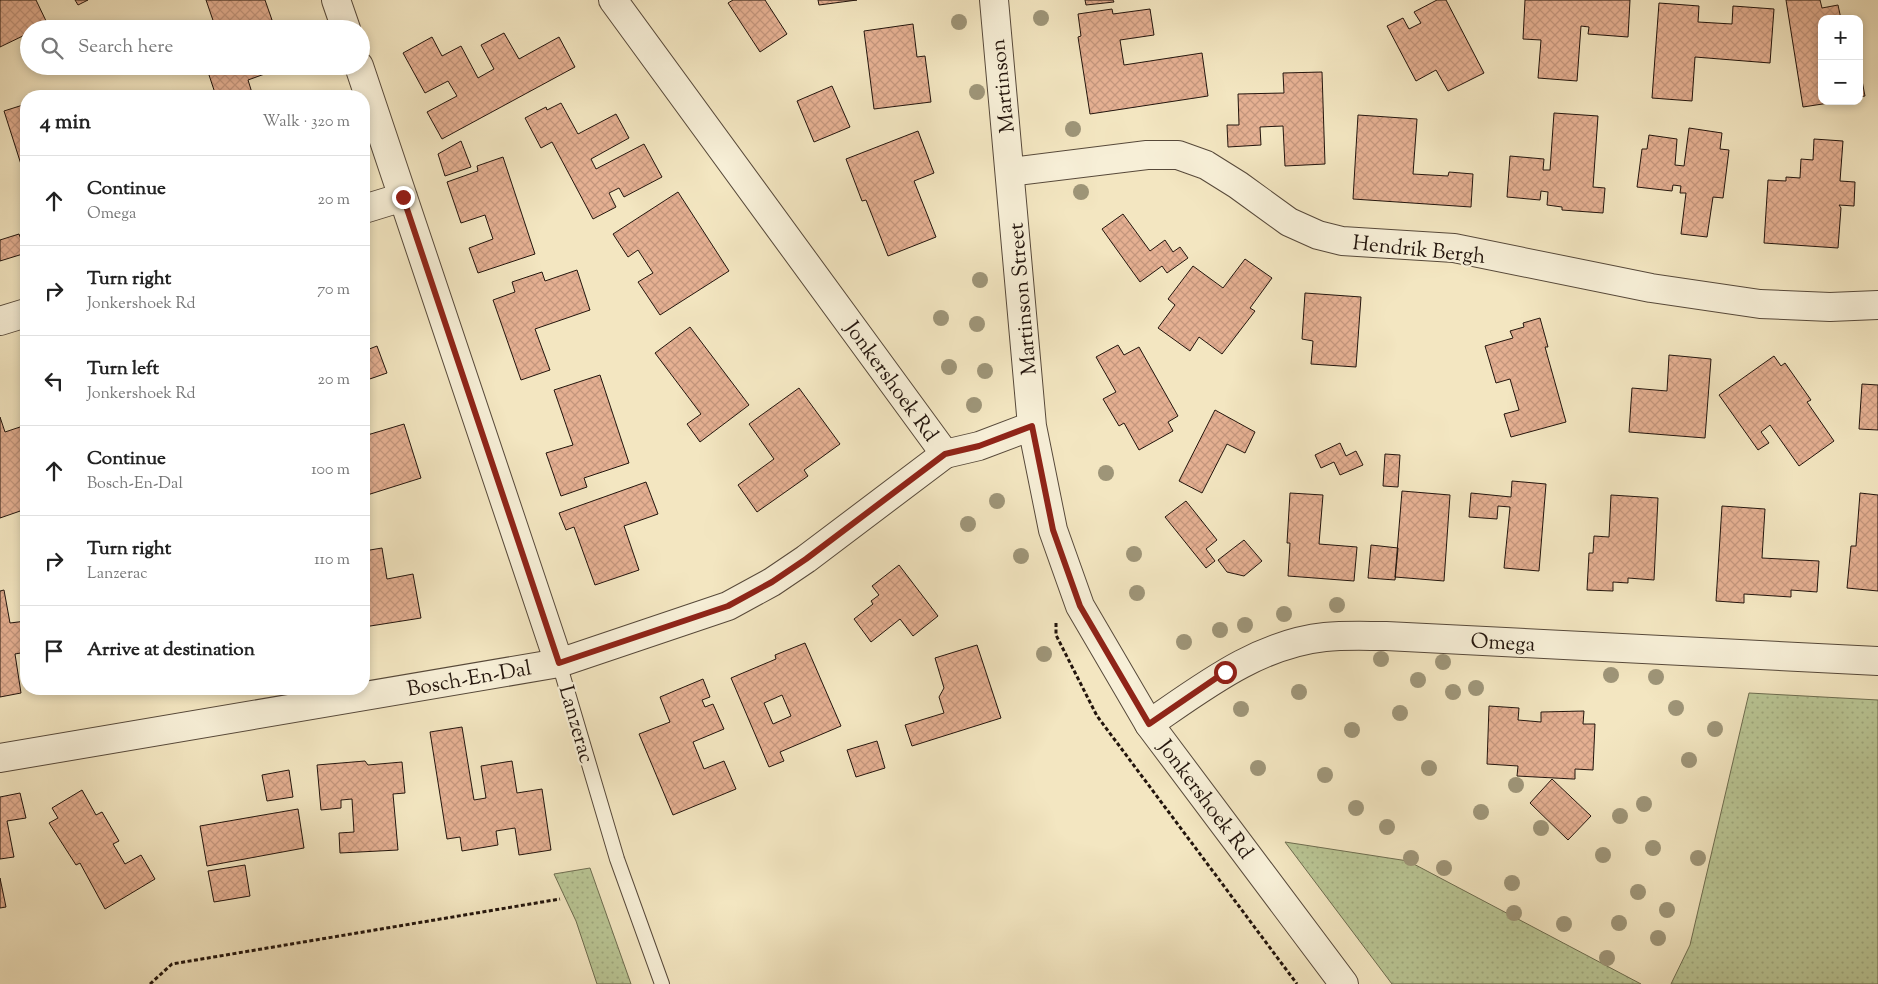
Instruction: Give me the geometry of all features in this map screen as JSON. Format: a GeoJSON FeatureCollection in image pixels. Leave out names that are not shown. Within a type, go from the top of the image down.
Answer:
{"type":"FeatureCollection","features":[{"type":"Feature","properties":{"kind":"street"},"geometry":{"type":"LineString","coordinates":[[336,0],[343,20]]}},
{"type":"Feature","properties":{"kind":"street","name":"Jonkershoek Rd"},"geometry":{"type":"LineString","coordinates":[[614,0],[945,454],[979,446],[1032,426],[1053,530],[1080,606],[1149,724],[1344,984]]}},
{"type":"Feature","properties":{"kind":"street","name":"Martinson"},"geometry":{"type":"LineString","coordinates":[[994,0],[1010,172]]}},
{"type":"Feature","properties":{"kind":"street","name":"Lanzerac"},"geometry":{"type":"LineString","coordinates":[[362,75],[367,90]]}},
{"type":"Feature","properties":{"kind":"street","name":"Lanzerac"},"geometry":{"type":"LineString","coordinates":[[370,99],[559,663]]}},
{"type":"Feature","properties":{"kind":"street","name":"Hendrik Bergh"},"geometry":{"type":"LineString","coordinates":[[1010,172],[1147,155],[1178,155],[1206,165],[1289,222],[1318,234],[1342,241],[1454,248],[1651,288],[1760,304],[1830,307],[1878,305]]}},
{"type":"Feature","properties":{"kind":"street","name":"Martinson Street"},"geometry":{"type":"LineString","coordinates":[[1010,172],[1032,426]]}},
{"type":"Feature","properties":{"kind":"street"},"geometry":{"type":"LineString","coordinates":[[370,207],[403,197]]}},
{"type":"Feature","properties":{"kind":"street"},"geometry":{"type":"LineString","coordinates":[[0,321],[20,315]]}},
{"type":"Feature","properties":{"kind":"street","name":"Bosch-En-Dal"},"geometry":{"type":"LineString","coordinates":[[0,758],[559,663],[728,606],[772,582],[806,559],[945,454]]}},
{"type":"Feature","properties":{"kind":"street","name":"Omega"},"geometry":{"type":"LineString","coordinates":[[1149,724],[1225,672],[1278,648],[1324,637],[1386,636],[1878,661]]}},
{"type":"Feature","properties":{"kind":"lane","name":"Lanzerac"},"geometry":{"type":"LineString","coordinates":[[559,663],[616,860],[662,984]]}},
{"type":"Feature","properties":{"kind":"path"},"geometry":{"type":"LineString","coordinates":[[150,984],[172,964],[560,899]]}},
{"type":"Feature","properties":{"kind":"green space"},"geometry":{"type":"Polygon","coordinates":[[[1749,693],[1878,700],[1878,984],[1671,984],[1690,945],[1749,693]]]}},
{"type":"Feature","properties":{"kind":"green space"},"geometry":{"type":"Polygon","coordinates":[[[1285,842],[1408,861],[1641,984],[1392,984],[1285,842]]]}},
{"type":"Feature","properties":{"kind":"green space"},"geometry":{"type":"Polygon","coordinates":[[[590,868],[631,984],[597,984],[576,921],[554,874],[590,868]]]}},
{"type":"Feature","properties":{"kind":"building"},"geometry":{"type":"Polygon","coordinates":[[[0,0],[36,0],[46,20],[20,20],[20,37],[0,47],[0,0]]]}},
{"type":"Feature","properties":{"kind":"building"},"geometry":{"type":"Polygon","coordinates":[[[75,0],[88,0],[78,5],[75,0]]]}},
{"type":"Feature","properties":{"kind":"building"},"geometry":{"type":"Polygon","coordinates":[[[206,0],[265,0],[272,20],[213,20],[206,0]]]}},
{"type":"Feature","properties":{"kind":"building"},"geometry":{"type":"Polygon","coordinates":[[[733,0],[765,0],[787,34],[760,52],[728,3],[733,0]]]}},
{"type":"Feature","properties":{"kind":"building"},"geometry":{"type":"Polygon","coordinates":[[[818,0],[857,0],[819,5],[818,0]]]}},
{"type":"Feature","properties":{"kind":"building"},"geometry":{"type":"Polygon","coordinates":[[[1085,0],[1113,0],[1114,2],[1086,5],[1085,0]]]}},
{"type":"Feature","properties":{"kind":"building"},"geometry":{"type":"Polygon","coordinates":[[[1437,0],[1446,0],[1484,73],[1448,91],[1436,70],[1416,81],[1387,26],[1403,18],[1409,29],[1421,23],[1414,12],[1437,0]]]}},
{"type":"Feature","properties":{"kind":"building"},"geometry":{"type":"Polygon","coordinates":[[[1525,0],[1630,0],[1628,37],[1588,34],[1589,27],[1581,26],[1577,81],[1538,78],[1541,40],[1523,39],[1525,0]]]}},
{"type":"Feature","properties":{"kind":"building"},"geometry":{"type":"Polygon","coordinates":[[[1786,0],[1820,0],[1822,8],[1838,5],[1840,15],[1818,15],[1818,105],[1803,107],[1786,0]]]}},
{"type":"Feature","properties":{"kind":"building"},"geometry":{"type":"Polygon","coordinates":[[[1659,3],[1699,6],[1698,22],[1732,24],[1733,6],[1774,9],[1770,63],[1695,57],[1692,101],[1652,98],[1659,3]]]}},
{"type":"Feature","properties":{"kind":"building"},"geometry":{"type":"Polygon","coordinates":[[[1112,9],[1113,14],[1150,9],[1154,35],[1120,40],[1124,65],[1202,53],[1208,96],[1090,114],[1078,37],[1081,36],[1078,14],[1112,9]]]}},
{"type":"Feature","properties":{"kind":"building"},"geometry":{"type":"Polygon","coordinates":[[[913,24],[917,57],[925,56],[931,102],[874,109],[864,31],[913,24]]]}},
{"type":"Feature","properties":{"kind":"building"},"geometry":{"type":"Polygon","coordinates":[[[504,33],[519,59],[559,37],[575,67],[442,139],[427,112],[457,96],[448,81],[425,93],[403,53],[432,37],[442,56],[461,46],[478,78],[494,69],[481,45],[504,33]]]}},
{"type":"Feature","properties":{"kind":"building"},"geometry":{"type":"Polygon","coordinates":[[[1322,72],[1325,164],[1285,166],[1283,126],[1260,127],[1261,145],[1228,147],[1227,125],[1239,125],[1238,94],[1284,93],[1283,73],[1322,72]]]}},
{"type":"Feature","properties":{"kind":"building"},"geometry":{"type":"Polygon","coordinates":[[[209,75],[262,75],[248,80],[251,90],[214,90],[209,75]]]}},
{"type":"Feature","properties":{"kind":"building"},"geometry":{"type":"Polygon","coordinates":[[[832,86],[850,127],[814,142],[797,101],[832,86]]]}},
{"type":"Feature","properties":{"kind":"building"},"geometry":{"type":"Polygon","coordinates":[[[561,103],[578,134],[616,114],[629,138],[591,159],[596,169],[644,144],[662,177],[624,197],[619,188],[609,193],[616,207],[593,219],[552,142],[541,148],[525,118],[546,107],[547,110],[561,103]]]}},
{"type":"Feature","properties":{"kind":"building"},"geometry":{"type":"Polygon","coordinates":[[[20,106],[20,161],[4,111],[20,106]]]}},
{"type":"Feature","properties":{"kind":"building"},"geometry":{"type":"Polygon","coordinates":[[[1554,113],[1598,116],[1593,187],[1605,188],[1603,213],[1562,210],[1562,207],[1547,205],[1548,192],[1541,191],[1540,200],[1507,197],[1510,156],[1544,159],[1543,170],[1550,170],[1554,113]]]}},
{"type":"Feature","properties":{"kind":"building"},"geometry":{"type":"Polygon","coordinates":[[[1358,115],[1417,119],[1413,174],[1448,176],[1449,172],[1473,174],[1471,207],[1353,199],[1358,115]]]}},
{"type":"Feature","properties":{"kind":"building"},"geometry":{"type":"Polygon","coordinates":[[[1689,128],[1722,133],[1720,149],[1729,150],[1723,198],[1713,197],[1707,237],[1681,234],[1686,193],[1680,193],[1681,186],[1673,185],[1672,191],[1637,187],[1642,149],[1647,149],[1649,135],[1677,139],[1675,165],[1684,166],[1689,128]]]}},
{"type":"Feature","properties":{"kind":"building"},"geometry":{"type":"Polygon","coordinates":[[[918,131],[934,173],[914,181],[936,237],[888,256],[866,200],[862,201],[846,159],[918,131]]]}},
{"type":"Feature","properties":{"kind":"building"},"geometry":{"type":"Polygon","coordinates":[[[1814,139],[1843,141],[1840,181],[1855,182],[1854,206],[1839,205],[1841,208],[1838,248],[1764,243],[1768,180],[1786,181],[1786,177],[1800,178],[1801,159],[1813,160],[1814,139]]]}},
{"type":"Feature","properties":{"kind":"building"},"geometry":{"type":"Polygon","coordinates":[[[461,141],[471,167],[445,176],[438,154],[461,141]]]}},
{"type":"Feature","properties":{"kind":"building"},"geometry":{"type":"Polygon","coordinates":[[[503,157],[535,254],[478,273],[469,248],[493,239],[485,215],[461,223],[447,182],[478,171],[477,166],[503,157]]]}},
{"type":"Feature","properties":{"kind":"building"},"geometry":{"type":"Polygon","coordinates":[[[678,192],[729,271],[660,315],[638,282],[653,273],[638,250],[628,257],[613,234],[678,192]]]}},
{"type":"Feature","properties":{"kind":"building"},"geometry":{"type":"Polygon","coordinates":[[[1123,214],[1150,251],[1165,240],[1173,252],[1180,247],[1188,258],[1167,273],[1162,266],[1140,282],[1102,229],[1123,214]]]}},
{"type":"Feature","properties":{"kind":"building"},"geometry":{"type":"Polygon","coordinates":[[[19,234],[20,255],[0,261],[0,240],[19,234]]]}},
{"type":"Feature","properties":{"kind":"building"},"geometry":{"type":"Polygon","coordinates":[[[1245,259],[1272,278],[1250,308],[1255,311],[1222,354],[1199,337],[1190,351],[1158,328],[1175,305],[1168,299],[1193,266],[1223,288],[1245,259]]]}},
{"type":"Feature","properties":{"kind":"building"},"geometry":{"type":"Polygon","coordinates":[[[577,270],[590,310],[535,329],[550,370],[521,380],[493,300],[515,292],[512,282],[542,272],[545,281],[577,270]]]}},
{"type":"Feature","properties":{"kind":"building"},"geometry":{"type":"Polygon","coordinates":[[[1305,293],[1361,297],[1356,367],[1311,364],[1313,341],[1302,339],[1305,293]]]}},
{"type":"Feature","properties":{"kind":"building"},"geometry":{"type":"Polygon","coordinates":[[[1540,318],[1548,347],[1545,347],[1566,422],[1511,437],[1504,414],[1519,410],[1510,379],[1496,383],[1485,346],[1513,338],[1510,331],[1524,327],[1523,323],[1540,318]]]}},
{"type":"Feature","properties":{"kind":"building"},"geometry":{"type":"Polygon","coordinates":[[[690,327],[749,405],[700,442],[687,424],[701,414],[655,353],[690,327]]]}},
{"type":"Feature","properties":{"kind":"building"},"geometry":{"type":"Polygon","coordinates":[[[1118,345],[1124,355],[1139,347],[1178,416],[1168,422],[1173,431],[1139,450],[1124,423],[1119,426],[1103,399],[1116,392],[1096,357],[1118,345]]]}},
{"type":"Feature","properties":{"kind":"building"},"geometry":{"type":"Polygon","coordinates":[[[377,346],[387,373],[370,379],[370,349],[377,346]]]}},
{"type":"Feature","properties":{"kind":"building"},"geometry":{"type":"Polygon","coordinates":[[[1669,355],[1711,359],[1705,438],[1629,432],[1632,388],[1667,391],[1669,355]]]}},
{"type":"Feature","properties":{"kind":"building"},"geometry":{"type":"Polygon","coordinates":[[[1774,356],[1781,366],[1785,363],[1811,400],[1807,402],[1834,441],[1799,466],[1770,425],[1761,432],[1769,443],[1758,450],[1719,395],[1774,356]]]}},
{"type":"Feature","properties":{"kind":"building"},"geometry":{"type":"Polygon","coordinates":[[[600,375],[629,463],[584,478],[587,487],[561,496],[546,453],[573,445],[554,390],[600,375]]]}},
{"type":"Feature","properties":{"kind":"building"},"geometry":{"type":"Polygon","coordinates":[[[1862,384],[1878,385],[1878,430],[1859,429],[1862,384]]]}},
{"type":"Feature","properties":{"kind":"building"},"geometry":{"type":"Polygon","coordinates":[[[799,388],[840,444],[804,470],[808,476],[757,512],[738,485],[774,459],[749,424],[799,388]]]}},
{"type":"Feature","properties":{"kind":"building"},"geometry":{"type":"Polygon","coordinates":[[[1215,410],[1255,432],[1245,453],[1227,444],[1202,493],[1179,481],[1215,410]]]}},
{"type":"Feature","properties":{"kind":"building"},"geometry":{"type":"Polygon","coordinates":[[[0,417],[5,432],[20,427],[20,511],[0,518],[0,417]]]}},
{"type":"Feature","properties":{"kind":"building"},"geometry":{"type":"Polygon","coordinates":[[[404,424],[421,478],[370,494],[370,434],[404,424]]]}},
{"type":"Feature","properties":{"kind":"building"},"geometry":{"type":"Polygon","coordinates":[[[1340,443],[1346,456],[1356,451],[1363,465],[1340,475],[1334,462],[1321,468],[1315,455],[1340,443]]]}},
{"type":"Feature","properties":{"kind":"building"},"geometry":{"type":"Polygon","coordinates":[[[1385,454],[1400,455],[1398,487],[1383,486],[1385,454]]]}},
{"type":"Feature","properties":{"kind":"building"},"geometry":{"type":"Polygon","coordinates":[[[1512,481],[1546,484],[1539,571],[1504,568],[1510,507],[1498,506],[1497,519],[1469,517],[1471,493],[1511,497],[1512,481]]]}},
{"type":"Feature","properties":{"kind":"building"},"geometry":{"type":"Polygon","coordinates":[[[646,482],[658,514],[624,526],[639,570],[595,585],[574,527],[566,530],[559,513],[646,482]]]}},
{"type":"Feature","properties":{"kind":"building"},"geometry":{"type":"Polygon","coordinates":[[[1402,491],[1450,495],[1444,581],[1395,577],[1402,491]]]}},
{"type":"Feature","properties":{"kind":"building"},"geometry":{"type":"Polygon","coordinates":[[[1290,493],[1323,495],[1319,544],[1357,547],[1354,581],[1288,576],[1290,543],[1287,543],[1290,493]]]}},
{"type":"Feature","properties":{"kind":"building"},"geometry":{"type":"Polygon","coordinates":[[[1860,493],[1878,495],[1878,591],[1847,588],[1851,546],[1856,546],[1860,493]]]}},
{"type":"Feature","properties":{"kind":"building"},"geometry":{"type":"Polygon","coordinates":[[[1611,495],[1658,498],[1654,580],[1628,578],[1628,583],[1613,582],[1613,591],[1587,590],[1589,553],[1593,553],[1594,536],[1609,537],[1611,495]]]}},
{"type":"Feature","properties":{"kind":"building"},"geometry":{"type":"Polygon","coordinates":[[[1186,501],[1217,540],[1206,549],[1215,561],[1206,568],[1165,517],[1186,501]]]}},
{"type":"Feature","properties":{"kind":"building"},"geometry":{"type":"Polygon","coordinates":[[[1722,506],[1765,509],[1762,558],[1819,561],[1817,592],[1791,590],[1791,597],[1744,594],[1744,603],[1716,601],[1722,506]]]}},
{"type":"Feature","properties":{"kind":"building"},"geometry":{"type":"Polygon","coordinates":[[[1244,540],[1262,561],[1244,576],[1227,572],[1218,560],[1244,540]]]}},
{"type":"Feature","properties":{"kind":"building"},"geometry":{"type":"Polygon","coordinates":[[[1371,545],[1398,548],[1395,580],[1368,578],[1371,545]]]}},
{"type":"Feature","properties":{"kind":"building"},"geometry":{"type":"Polygon","coordinates":[[[382,548],[387,579],[413,574],[421,618],[370,626],[370,550],[382,548]]]}},
{"type":"Feature","properties":{"kind":"building"},"geometry":{"type":"Polygon","coordinates":[[[899,565],[938,616],[913,636],[900,619],[871,642],[854,619],[873,604],[871,601],[879,595],[872,586],[899,565]]]}},
{"type":"Feature","properties":{"kind":"building"},"geometry":{"type":"Polygon","coordinates":[[[4,590],[10,623],[20,622],[20,653],[15,654],[20,693],[0,697],[0,591],[4,590]]]}},
{"type":"Feature","properties":{"kind":"building"},"geometry":{"type":"Polygon","coordinates":[[[805,643],[841,726],[780,752],[784,761],[769,767],[731,678],[776,659],[775,655],[805,643]],[[782,695],[764,703],[773,724],[791,716],[782,695]]]}},
{"type":"Feature","properties":{"kind":"building"},"geometry":{"type":"Polygon","coordinates":[[[977,645],[1001,718],[912,746],[905,725],[944,713],[939,697],[944,688],[935,658],[977,645]]]}},
{"type":"Feature","properties":{"kind":"building"},"geometry":{"type":"Polygon","coordinates":[[[703,679],[710,697],[702,700],[705,707],[713,704],[724,729],[693,742],[704,769],[724,761],[736,789],[673,815],[639,734],[670,722],[660,697],[703,679]]]}},
{"type":"Feature","properties":{"kind":"building"},"geometry":{"type":"Polygon","coordinates":[[[1489,706],[1519,708],[1518,720],[1541,722],[1541,712],[1584,711],[1583,724],[1595,724],[1593,770],[1575,769],[1575,779],[1517,776],[1518,766],[1487,764],[1489,706]]]}},
{"type":"Feature","properties":{"kind":"building"},"geometry":{"type":"Polygon","coordinates":[[[462,727],[474,800],[486,798],[481,766],[512,761],[517,793],[542,789],[551,850],[519,855],[515,828],[496,831],[498,845],[462,851],[460,837],[447,839],[430,732],[462,727]]]}},
{"type":"Feature","properties":{"kind":"building"},"geometry":{"type":"Polygon","coordinates":[[[877,741],[885,768],[856,777],[847,750],[877,741]]]}},
{"type":"Feature","properties":{"kind":"building"},"geometry":{"type":"Polygon","coordinates":[[[365,761],[368,765],[402,762],[405,793],[393,794],[398,850],[340,853],[339,833],[354,832],[352,799],[341,800],[341,808],[321,810],[317,765],[365,761]]]}},
{"type":"Feature","properties":{"kind":"building"},"geometry":{"type":"Polygon","coordinates":[[[289,770],[293,797],[267,801],[262,775],[289,770]]]}},
{"type":"Feature","properties":{"kind":"building"},"geometry":{"type":"Polygon","coordinates":[[[1552,779],[1591,816],[1568,840],[1530,803],[1552,779]]]}},
{"type":"Feature","properties":{"kind":"building"},"geometry":{"type":"Polygon","coordinates":[[[82,790],[96,815],[102,812],[119,841],[113,844],[125,864],[141,855],[155,879],[105,909],[80,863],[76,865],[49,823],[58,818],[52,808],[82,790]]]}},
{"type":"Feature","properties":{"kind":"building"},"geometry":{"type":"Polygon","coordinates":[[[20,793],[26,818],[7,821],[14,857],[0,859],[0,797],[20,793]]]}},
{"type":"Feature","properties":{"kind":"building"},"geometry":{"type":"Polygon","coordinates":[[[298,809],[304,848],[207,866],[200,826],[298,809]]]}},
{"type":"Feature","properties":{"kind":"building"},"geometry":{"type":"Polygon","coordinates":[[[245,865],[250,896],[214,902],[208,871],[245,865]]]}},
{"type":"Feature","properties":{"kind":"building"},"geometry":{"type":"Polygon","coordinates":[[[0,878],[6,907],[0,908],[0,878]]]}},
{"type":"Feature","properties":{"kind":"route"},"geometry":{"type":"LineString","coordinates":[[403,197],[559,663],[728,606],[772,582],[806,559],[945,454],[979,446],[1032,426],[1053,530],[1080,606],[1149,724],[1225,672]]}}]}
